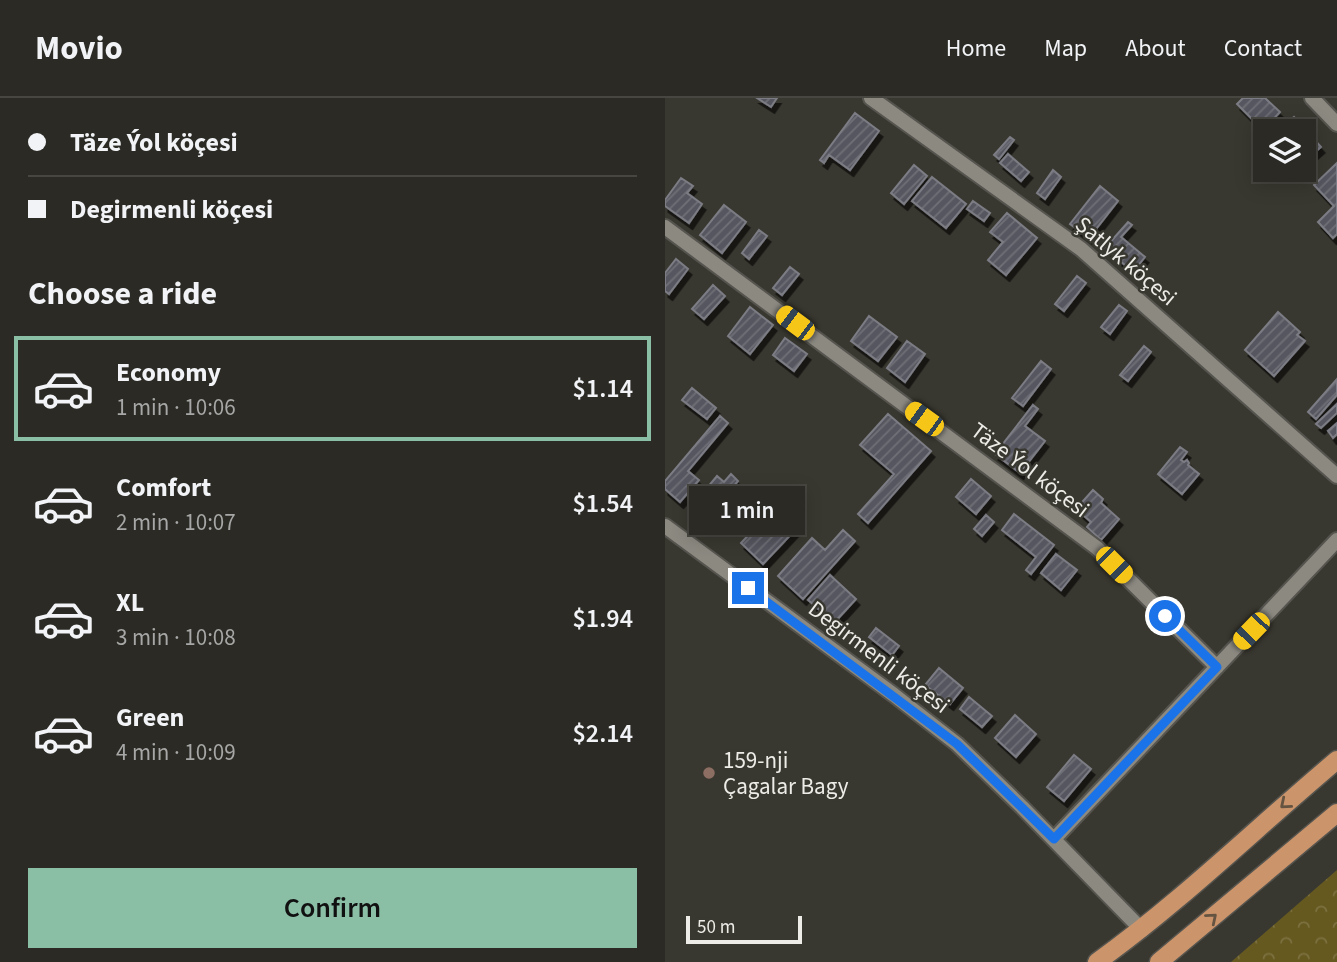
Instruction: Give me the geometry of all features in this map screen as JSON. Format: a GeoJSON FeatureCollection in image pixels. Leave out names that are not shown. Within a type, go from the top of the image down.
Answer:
{"type":"FeatureCollection","features":[{"type":"Feature","properties":{"kind":"main road"},"geometry":{"type":"LineString","coordinates":[[1097,962],[1142,930],[1337,760]]}},
{"type":"Feature","properties":{"kind":"main road"},"geometry":{"type":"LineString","coordinates":[[1159,962],[1337,813]]}},
{"type":"Feature","properties":{"kind":"street","name":"Şatlyk köçesi"},"geometry":{"type":"LineString","coordinates":[[871,98],[1081,249],[1337,476]]}},
{"type":"Feature","properties":{"kind":"street"},"geometry":{"type":"LineString","coordinates":[[1312,98],[1337,124]]}},
{"type":"Feature","properties":{"kind":"street","name":"Täze Ýol köçesi"},"geometry":{"type":"LineString","coordinates":[[665,227],[1097,548],[1217,667]]}},
{"type":"Feature","properties":{"kind":"street","name":"Degirmenli köçesi"},"geometry":{"type":"LineString","coordinates":[[665,526],[957,744],[1142,930]]}},
{"type":"Feature","properties":{"kind":"street"},"geometry":{"type":"LineString","coordinates":[[1054,839],[1337,540]]}},
{"type":"Feature","properties":{"kind":"green space"},"geometry":{"type":"Polygon","coordinates":[[[1337,870],[1337,962],[1231,962],[1337,870]]]}},
{"type":"Feature","properties":{"kind":"building"},"geometry":{"type":"Polygon","coordinates":[[[757,98],[777,98],[771,107],[757,98]]]}},
{"type":"Feature","properties":{"kind":"building"},"geometry":{"type":"Polygon","coordinates":[[[1243,98],[1265,98],[1280,112],[1273,119],[1253,120],[1237,104],[1243,98]]]}},
{"type":"Feature","properties":{"kind":"building"},"geometry":{"type":"Polygon","coordinates":[[[855,113],[879,131],[850,170],[829,155],[824,163],[820,160],[855,113]]]}},
{"type":"Feature","properties":{"kind":"building"},"geometry":{"type":"Polygon","coordinates":[[[1010,137],[1014,140],[999,159],[994,155],[1010,137]]]}},
{"type":"Feature","properties":{"kind":"building"},"geometry":{"type":"Polygon","coordinates":[[[1008,154],[1029,172],[1021,181],[1000,163],[1008,154]]]}},
{"type":"Feature","properties":{"kind":"building"},"geometry":{"type":"Polygon","coordinates":[[[1337,163],[1337,234],[1333,238],[1318,222],[1334,206],[1314,185],[1337,163]]]}},
{"type":"Feature","properties":{"kind":"building"},"geometry":{"type":"Polygon","coordinates":[[[914,165],[927,176],[904,204],[891,193],[914,165]]]}},
{"type":"Feature","properties":{"kind":"building"},"geometry":{"type":"Polygon","coordinates":[[[1053,170],[1061,177],[1045,199],[1037,193],[1053,170]]]}},
{"type":"Feature","properties":{"kind":"building"},"geometry":{"type":"Polygon","coordinates":[[[932,177],[966,204],[946,228],[912,201],[932,177]]]}},
{"type":"Feature","properties":{"kind":"building"},"geometry":{"type":"Polygon","coordinates":[[[681,178],[693,186],[687,193],[702,204],[689,223],[665,206],[665,200],[681,178]]]}},
{"type":"Feature","properties":{"kind":"building"},"geometry":{"type":"Polygon","coordinates":[[[1100,186],[1118,201],[1089,238],[1070,224],[1100,186]]]}},
{"type":"Feature","properties":{"kind":"building"},"geometry":{"type":"Polygon","coordinates":[[[973,201],[990,213],[984,221],[967,209],[973,201]]]}},
{"type":"Feature","properties":{"kind":"building"},"geometry":{"type":"Polygon","coordinates":[[[724,205],[746,222],[722,253],[700,235],[724,205]]]}},
{"type":"Feature","properties":{"kind":"building"},"geometry":{"type":"Polygon","coordinates":[[[1007,213],[1037,238],[1006,275],[988,260],[1003,242],[990,232],[1007,213]]]}},
{"type":"Feature","properties":{"kind":"building"},"geometry":{"type":"Polygon","coordinates":[[[1128,222],[1132,225],[1121,237],[1145,257],[1133,272],[1105,248],[1128,222]]]}},
{"type":"Feature","properties":{"kind":"building"},"geometry":{"type":"Polygon","coordinates":[[[759,230],[767,236],[749,259],[742,253],[759,230]]]}},
{"type":"Feature","properties":{"kind":"building"},"geometry":{"type":"Polygon","coordinates":[[[676,259],[688,269],[669,294],[665,291],[665,273],[676,259]]]}},
{"type":"Feature","properties":{"kind":"building"},"geometry":{"type":"Polygon","coordinates":[[[790,267],[799,274],[782,295],[773,288],[790,267]]]}},
{"type":"Feature","properties":{"kind":"building"},"geometry":{"type":"Polygon","coordinates":[[[1077,276],[1086,283],[1064,311],[1055,304],[1077,276]]]}},
{"type":"Feature","properties":{"kind":"building"},"geometry":{"type":"Polygon","coordinates":[[[713,285],[725,296],[704,319],[692,309],[713,285]]]}},
{"type":"Feature","properties":{"kind":"building"},"geometry":{"type":"Polygon","coordinates":[[[1119,305],[1127,311],[1110,334],[1101,327],[1119,305]]]}},
{"type":"Feature","properties":{"kind":"building"},"geometry":{"type":"Polygon","coordinates":[[[750,307],[773,325],[750,354],[728,336],[750,307]]]}},
{"type":"Feature","properties":{"kind":"building"},"geometry":{"type":"Polygon","coordinates":[[[1278,312],[1300,332],[1297,335],[1305,341],[1274,376],[1245,350],[1278,312]]]}},
{"type":"Feature","properties":{"kind":"building"},"geometry":{"type":"Polygon","coordinates":[[[869,316],[897,337],[878,361],[851,341],[869,316]]]}},
{"type":"Feature","properties":{"kind":"building"},"geometry":{"type":"Polygon","coordinates":[[[785,338],[807,354],[794,371],[773,355],[785,338]]]}},
{"type":"Feature","properties":{"kind":"building"},"geometry":{"type":"Polygon","coordinates":[[[907,341],[925,354],[905,382],[887,368],[907,341]]]}},
{"type":"Feature","properties":{"kind":"building"},"geometry":{"type":"Polygon","coordinates":[[[1144,346],[1151,352],[1128,381],[1120,375],[1144,346]]]}},
{"type":"Feature","properties":{"kind":"building"},"geometry":{"type":"Polygon","coordinates":[[[1041,361],[1051,369],[1023,406],[1012,398],[1041,361]]]}},
{"type":"Feature","properties":{"kind":"building"},"geometry":{"type":"Polygon","coordinates":[[[1337,379],[1337,395],[1316,419],[1308,412],[1337,379]]]}},
{"type":"Feature","properties":{"kind":"building"},"geometry":{"type":"Polygon","coordinates":[[[692,388],[716,408],[707,419],[682,400],[692,388]]]}},
{"type":"Feature","properties":{"kind":"building"},"geometry":{"type":"Polygon","coordinates":[[[1337,404],[1337,413],[1321,428],[1316,424],[1337,404]]]}},
{"type":"Feature","properties":{"kind":"building"},"geometry":{"type":"Polygon","coordinates":[[[1033,405],[1038,409],[1025,426],[1045,441],[1020,473],[995,454],[1033,405]]]}},
{"type":"Feature","properties":{"kind":"building"},"geometry":{"type":"Polygon","coordinates":[[[888,414],[931,451],[868,523],[858,514],[894,474],[860,445],[888,414]]]}},
{"type":"Feature","properties":{"kind":"building"},"geometry":{"type":"Polygon","coordinates":[[[720,416],[728,423],[688,471],[699,480],[680,502],[665,489],[665,481],[720,416]]]}},
{"type":"Feature","properties":{"kind":"building"},"geometry":{"type":"Polygon","coordinates":[[[1337,423],[1337,434],[1333,438],[1328,431],[1337,423]]]}},
{"type":"Feature","properties":{"kind":"building"},"geometry":{"type":"Polygon","coordinates":[[[1180,447],[1187,452],[1181,460],[1187,460],[1188,465],[1199,474],[1182,494],[1158,474],[1180,447]]]}},
{"type":"Feature","properties":{"kind":"building"},"geometry":{"type":"Polygon","coordinates":[[[731,474],[738,481],[708,517],[701,512],[710,502],[701,495],[717,476],[724,482],[731,474]]]}},
{"type":"Feature","properties":{"kind":"building"},"geometry":{"type":"Polygon","coordinates":[[[971,479],[991,496],[976,514],[956,497],[971,479]]]}},
{"type":"Feature","properties":{"kind":"building"},"geometry":{"type":"Polygon","coordinates":[[[1093,490],[1103,499],[1101,503],[1119,519],[1101,540],[1087,527],[1091,522],[1076,509],[1093,490]]]}},
{"type":"Feature","properties":{"kind":"building"},"geometry":{"type":"Polygon","coordinates":[[[777,505],[799,526],[763,564],[741,543],[777,505]]]}},
{"type":"Feature","properties":{"kind":"building"},"geometry":{"type":"Polygon","coordinates":[[[1014,514],[1054,545],[1031,574],[1026,570],[1036,557],[1002,530],[1014,514]]]}},
{"type":"Feature","properties":{"kind":"building"},"geometry":{"type":"Polygon","coordinates":[[[986,515],[994,522],[982,536],[974,529],[986,515]]]}},
{"type":"Feature","properties":{"kind":"building"},"geometry":{"type":"Polygon","coordinates":[[[843,530],[855,541],[803,599],[778,576],[812,538],[825,550],[843,530]]]}},
{"type":"Feature","properties":{"kind":"building"},"geometry":{"type":"Polygon","coordinates":[[[1056,554],[1077,570],[1061,590],[1041,573],[1056,554]]]}},
{"type":"Feature","properties":{"kind":"building"},"geometry":{"type":"Polygon","coordinates":[[[830,575],[856,599],[834,623],[808,600],[830,575]]]}},
{"type":"Feature","properties":{"kind":"building"},"geometry":{"type":"Polygon","coordinates":[[[876,628],[899,646],[892,655],[869,637],[876,628]]]}},
{"type":"Feature","properties":{"kind":"building"},"geometry":{"type":"Polygon","coordinates":[[[939,668],[963,688],[950,704],[925,685],[939,668]]]}},
{"type":"Feature","properties":{"kind":"building"},"geometry":{"type":"Polygon","coordinates":[[[969,697],[992,716],[982,727],[960,709],[969,697]]]}},
{"type":"Feature","properties":{"kind":"building"},"geometry":{"type":"Polygon","coordinates":[[[1015,715],[1036,734],[1016,757],[995,738],[1015,715]]]}},
{"type":"Feature","properties":{"kind":"building"},"geometry":{"type":"Polygon","coordinates":[[[1074,755],[1091,769],[1064,801],[1047,787],[1074,755]]]}},
{"type":"Feature","properties":{"kind":"place","name":"159-nji Çagalar Bagy"},"geometry":{"type":"Point","coordinates":[709,773]}},
{"type":"Feature","properties":{"kind":"route"},"geometry":{"type":"LineString","coordinates":[[748,588],[957,744],[1054,839],[1217,667],[1165,616]]}}]}
